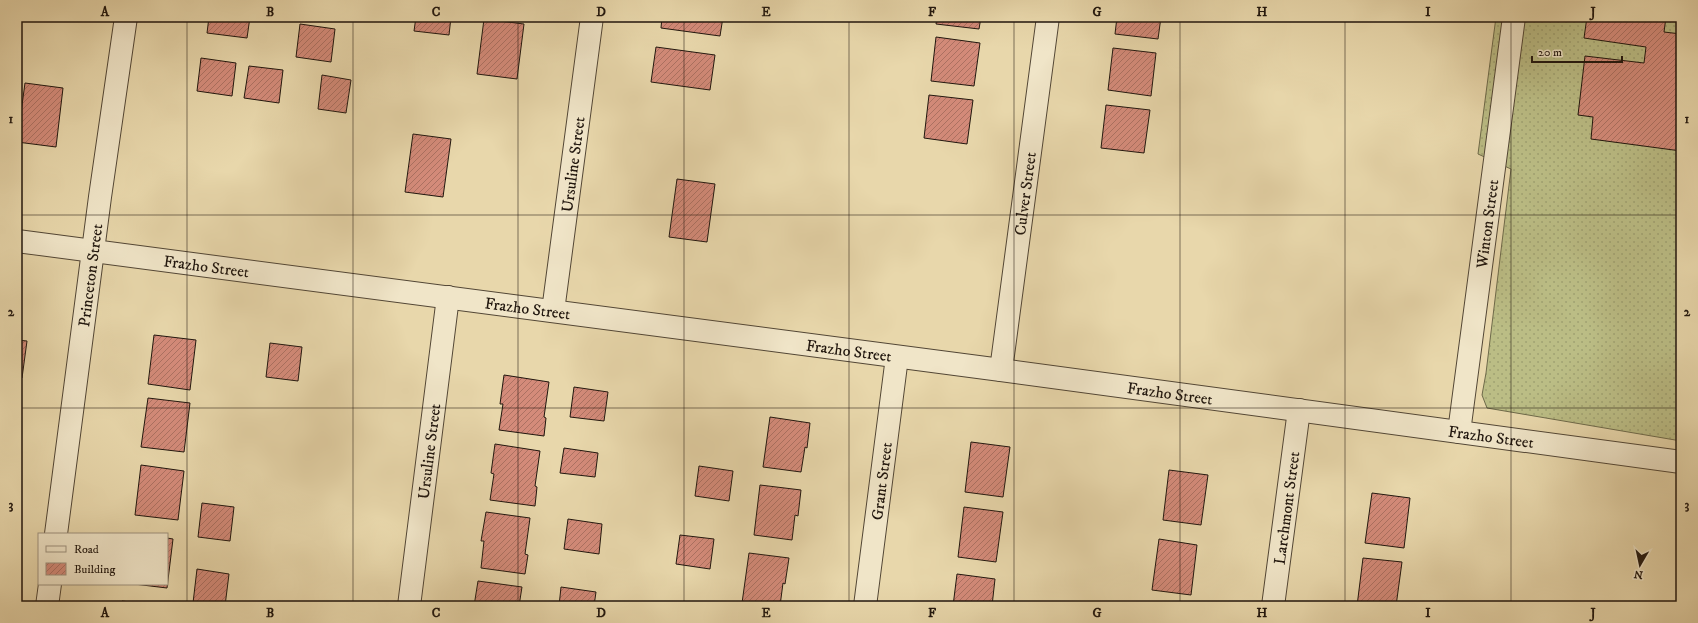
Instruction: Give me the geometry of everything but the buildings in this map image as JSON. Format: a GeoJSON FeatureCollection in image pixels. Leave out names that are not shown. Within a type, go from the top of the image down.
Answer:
{"type":"FeatureCollection","features":[{"type":"Feature","properties":{"kind":"street","name":"Princeton Street"},"geometry":{"type":"LineString","coordinates":[[56,533],[92,252],[126,17]]}},
{"type":"Feature","properties":{"kind":"street","name":"Ursuline Street"},"geometry":{"type":"LineString","coordinates":[[553,311],[592,17]]}},
{"type":"Feature","properties":{"kind":"street","name":"Culver Street"},"geometry":{"type":"LineString","coordinates":[[1001,370],[1048,17]]}},
{"type":"Feature","properties":{"kind":"street","name":"Winton Street"},"geometry":{"type":"LineString","coordinates":[[1459,432],[1514,17]]}},
{"type":"Feature","properties":{"kind":"street","name":"Frazho Street"},"geometry":{"type":"LineString","coordinates":[[17,241],[1001,370],[1681,462]]}},
{"type":"Feature","properties":{"kind":"street","name":"Ursuline Street"},"geometry":{"type":"LineString","coordinates":[[408,606],[448,297]]}},
{"type":"Feature","properties":{"kind":"street","name":"Grant Street"},"geometry":{"type":"LineString","coordinates":[[865,606],[897,357]]}},
{"type":"Feature","properties":{"kind":"street","name":"Larchmont Street"},"geometry":{"type":"LineString","coordinates":[[1273,606],[1299,410]]}},
{"type":"Feature","properties":{"kind":"street"},"geometry":{"type":"LineString","coordinates":[[47,606],[50,585]]}},
{"type":"Feature","properties":{"kind":"green space"},"geometry":{"type":"Polygon","coordinates":[[[1496,17],[1681,17],[1681,441],[1487,408],[1482,395],[1511,169],[1478,154],[1496,17]]]}}]}
